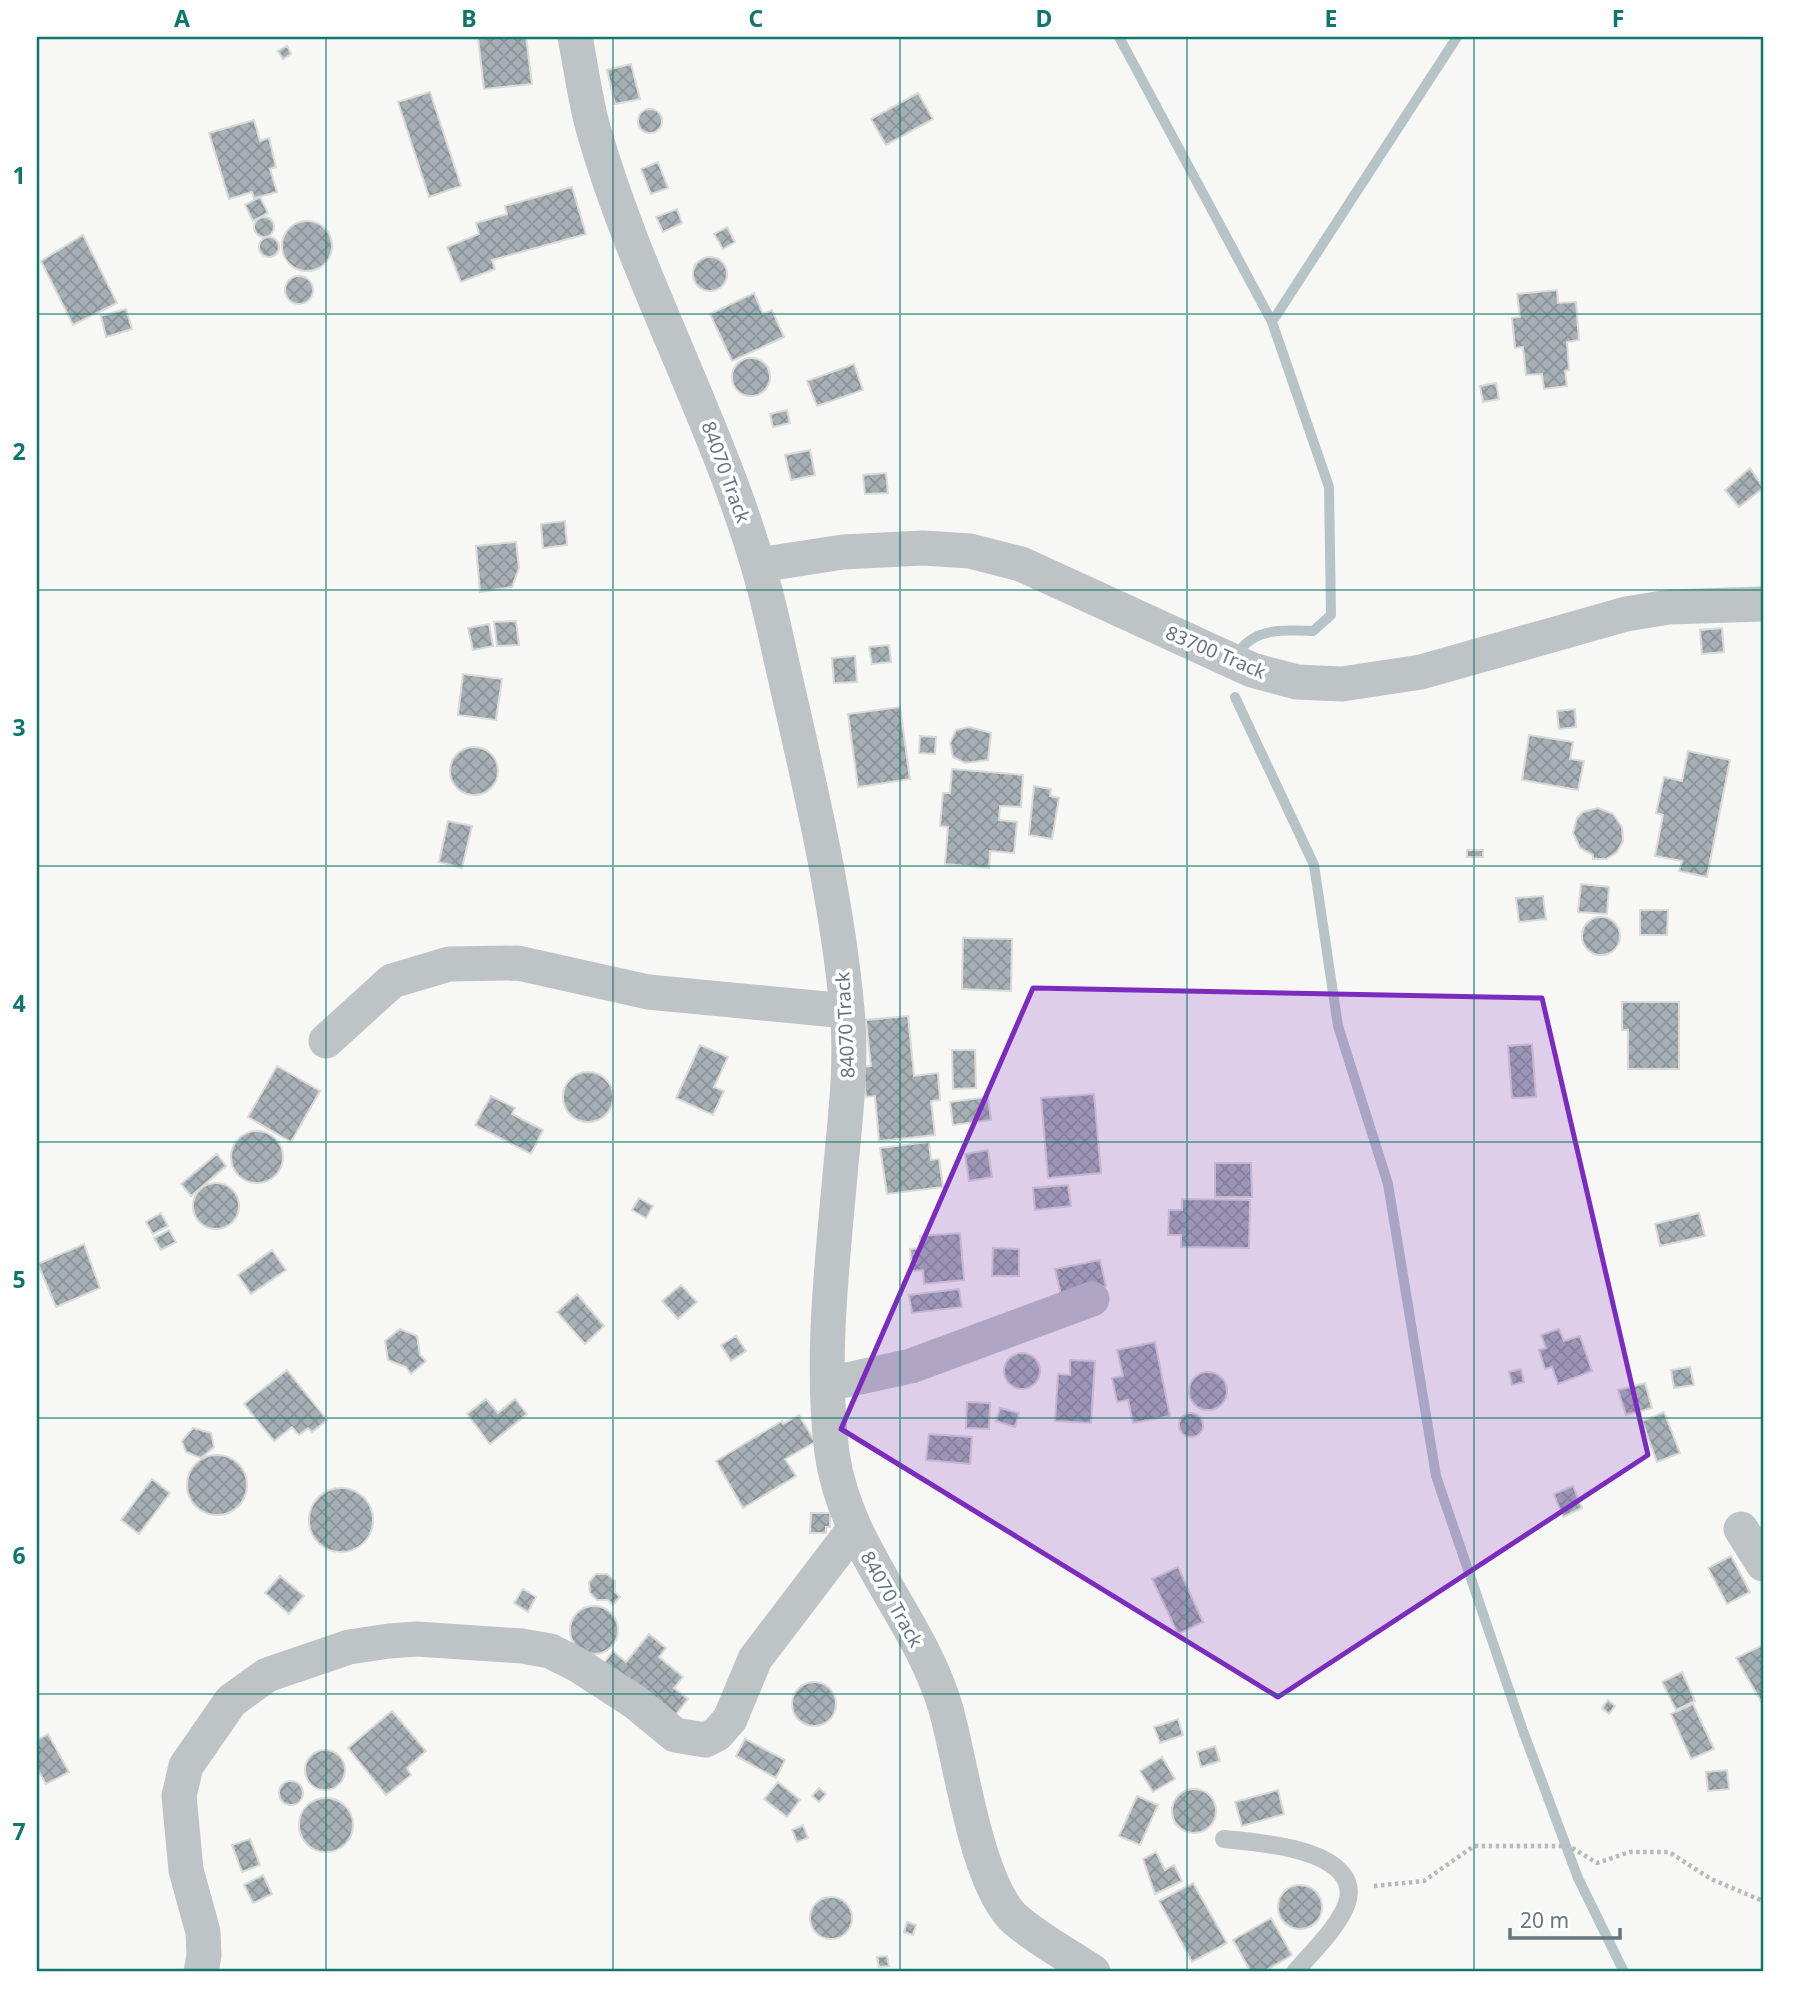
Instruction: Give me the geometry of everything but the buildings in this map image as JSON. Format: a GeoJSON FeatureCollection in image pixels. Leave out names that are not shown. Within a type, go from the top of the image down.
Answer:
{"type":"FeatureCollection","features":[{"type":"Feature","properties":{"kind":"street","name":"84070 Track"},"geometry":{"type":"LineString","coordinates":[[575,37],[592,126],[610,178],[720,453],[759,565],[827,874],[847,1010],[850,1069],[832,1263],[828,1384],[832,1454],[853,1529],[921,1651],[944,1702],[985,1860],[1001,1902],[1015,1919],[1093,1972]]}},
{"type":"Feature","properties":{"kind":"street","name":"83700 Track"},"geometry":{"type":"LineString","coordinates":[[759,565],[843,552],[923,548],[970,551],[1021,564],[1252,670],[1297,682],[1352,683],[1421,672],[1648,611],[1763,604]]}},
{"type":"Feature","properties":{"kind":"street"},"geometry":{"type":"LineString","coordinates":[[326,1041],[392,981],[449,964],[518,963],[648,992],[847,1010]]}},
{"type":"Feature","properties":{"kind":"street"},"geometry":{"type":"LineString","coordinates":[[828,1384],[911,1366],[1092,1299]]}},
{"type":"Feature","properties":{"kind":"street"},"geometry":{"type":"LineString","coordinates":[[201,1972],[204,1955],[203,1932],[186,1870],[179,1796],[186,1766],[231,1701],[267,1675],[349,1647],[389,1641],[417,1639],[522,1646],[550,1651],[578,1665],[635,1702],[675,1735],[705,1740],[717,1734],[730,1720],[755,1660],[853,1529]]}},
{"type":"Feature","properties":{"kind":"street"},"geometry":{"type":"LineString","coordinates":[[1741,1529],[1763,1563]]}},
{"type":"Feature","properties":{"kind":"lane"},"geometry":{"type":"LineString","coordinates":[[1224,1839],[1274,1843],[1315,1856],[1344,1876],[1349,1889],[1344,1910],[1295,1972]]}},
{"type":"Feature","properties":{"kind":"path"},"geometry":{"type":"LineString","coordinates":[[1349,1889],[1424,1881],[1474,1846],[1529,1844],[1569,1846],[1597,1863],[1630,1852],[1669,1852],[1711,1879],[1763,1901]]}},
{"type":"Feature","properties":{"kind":"highlighted area"},"geometry":{"type":"Polygon","coordinates":[[[1033,988],[1542,998],[1648,1455],[1278,1697],[841,1429],[1033,988]]]}},
{"type":"Feature","properties":{"kind":"waterway"},"geometry":{"type":"LineString","coordinates":[[1119,37],[1272,322],[1329,487],[1331,615],[1313,631],[1284,630],[1265,633],[1241,649]]}},
{"type":"Feature","properties":{"kind":"waterway"},"geometry":{"type":"LineString","coordinates":[[1272,322],[1457,37]]}},
{"type":"Feature","properties":{"kind":"waterway"},"geometry":{"type":"LineString","coordinates":[[1235,697],[1314,865],[1338,1026],[1388,1184],[1436,1476],[1523,1731],[1578,1878],[1624,1972]]}}]}
